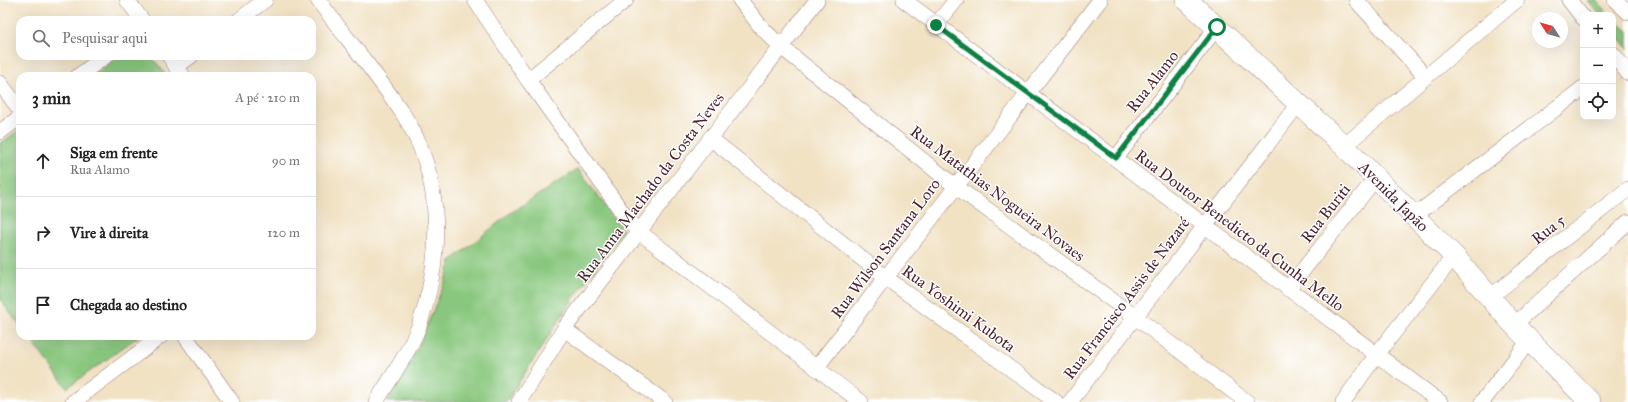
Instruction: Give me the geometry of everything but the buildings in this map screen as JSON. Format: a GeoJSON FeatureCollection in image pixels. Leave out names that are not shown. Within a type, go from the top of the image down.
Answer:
{"type":"FeatureCollection","features":[{"type":"Feature","properties":{"kind":"main road","name":"Avenida Japão"},"geometry":{"type":"LineString","coordinates":[[1187,0],[1299,102],[1344,146],[1375,179],[1454,256],[1514,325],[1590,402]]}},
{"type":"Feature","properties":{"kind":"street"},"geometry":{"type":"LineString","coordinates":[[127,0],[139,16]]}},
{"type":"Feature","properties":{"kind":"street"},"geometry":{"type":"LineString","coordinates":[[244,16],[265,0]]}},
{"type":"Feature","properties":{"kind":"street"},"geometry":{"type":"LineString","coordinates":[[318,0],[403,114],[416,138],[426,164],[434,199],[437,223],[436,250],[430,288],[418,327],[403,358],[376,402]]}},
{"type":"Feature","properties":{"kind":"street"},"geometry":{"type":"LineString","coordinates":[[475,0],[528,80],[625,216],[638,231],[861,402]]}},
{"type":"Feature","properties":{"kind":"street"},"geometry":{"type":"LineString","coordinates":[[528,80],[626,0]]}},
{"type":"Feature","properties":{"kind":"street","name":"Rua Matathias Nogueira Novaes"},"geometry":{"type":"LineString","coordinates":[[740,0],[760,27],[780,46],[955,186],[1134,316],[1247,402]]}},
{"type":"Feature","properties":{"kind":"street","name":"Rua Anna Machado da Costa Neves"},"geometry":{"type":"LineString","coordinates":[[519,402],[564,329],[780,46],[817,0]]}},
{"type":"Feature","properties":{"kind":"street","name":"Rua Doutor Benedicto da Cunha Mello"},"geometry":{"type":"LineString","coordinates":[[904,0],[1440,402]]}},
{"type":"Feature","properties":{"kind":"street"},"geometry":{"type":"LineString","coordinates":[[936,25],[956,0]]}},
{"type":"Feature","properties":{"kind":"street","name":"Rua Wilson Santana Loro"},"geometry":{"type":"LineString","coordinates":[[816,368],[885,276],[1100,0]]}},
{"type":"Feature","properties":{"kind":"street"},"geometry":{"type":"LineString","coordinates":[[1356,0],[1424,76]]}},
{"type":"Feature","properties":{"kind":"street"},"geometry":{"type":"LineString","coordinates":[[1344,146],[1424,76],[1518,0]]}},
{"type":"Feature","properties":{"kind":"street"},"geometry":{"type":"LineString","coordinates":[[1569,0],[1580,14]]}},
{"type":"Feature","properties":{"kind":"street"},"geometry":{"type":"LineString","coordinates":[[1615,0],[1628,12]]}},
{"type":"Feature","properties":{"kind":"street","name":"Rua Alamo"},"geometry":{"type":"LineString","coordinates":[[1116,158],[1217,27]]}},
{"type":"Feature","properties":{"kind":"street"},"geometry":{"type":"LineString","coordinates":[[84,72],[100,60]]}},
{"type":"Feature","properties":{"kind":"street"},"geometry":{"type":"LineString","coordinates":[[176,66],[185,60]]}},
{"type":"Feature","properties":{"kind":"street"},"geometry":{"type":"LineString","coordinates":[[0,83],[16,105]]}},
{"type":"Feature","properties":{"kind":"street"},"geometry":{"type":"LineString","coordinates":[[1414,216],[1580,90]]}},
{"type":"Feature","properties":{"kind":"street","name":"Rua Francisco Assis de Nazaré"},"geometry":{"type":"LineString","coordinates":[[1070,402],[1134,316],[1299,102]]}},
{"type":"Feature","properties":{"kind":"street"},"geometry":{"type":"LineString","coordinates":[[0,132],[16,120]]}},
{"type":"Feature","properties":{"kind":"street","name":"Rua Yoshimi Kubota"},"geometry":{"type":"LineString","coordinates":[[710,138],[885,276],[1056,402]]}},
{"type":"Feature","properties":{"kind":"street","name":"Rua Buriti"},"geometry":{"type":"LineString","coordinates":[[1288,289],[1375,179]]}},
{"type":"Feature","properties":{"kind":"street","name":"Rua 5"},"geometry":{"type":"LineString","coordinates":[[1490,297],[1628,189]]}},
{"type":"Feature","properties":{"kind":"street"},"geometry":{"type":"LineString","coordinates":[[1514,325],[1628,222]]}},
{"type":"Feature","properties":{"kind":"street"},"geometry":{"type":"LineString","coordinates":[[1343,402],[1377,354],[1454,256]]}},
{"type":"Feature","properties":{"kind":"street"},"geometry":{"type":"LineString","coordinates":[[564,329],[665,402]]}},
{"type":"Feature","properties":{"kind":"street"},"geometry":{"type":"LineString","coordinates":[[73,402],[156,340]]}},
{"type":"Feature","properties":{"kind":"street"},"geometry":{"type":"LineString","coordinates":[[188,340],[232,402]]}},
{"type":"Feature","properties":{"kind":"street"},"geometry":{"type":"LineString","coordinates":[[1482,402],[1530,340]]}},
{"type":"Feature","properties":{"kind":"green space"},"geometry":{"type":"Polygon","coordinates":[[[1588,0],[1597,0],[1606,12],[1598,12],[1588,0]]]}},
{"type":"Feature","properties":{"kind":"green space"},"geometry":{"type":"Polygon","coordinates":[[[1616,21],[1628,31],[1628,49],[1616,35],[1616,21]]]}},
{"type":"Feature","properties":{"kind":"green space"},"geometry":{"type":"Polygon","coordinates":[[[114,60],[154,60],[164,72],[97,72],[114,60]]]}},
{"type":"Feature","properties":{"kind":"green space"},"geometry":{"type":"Polygon","coordinates":[[[16,132],[16,321],[0,299],[0,144],[16,132]]]}},
{"type":"Feature","properties":{"kind":"green space"},"geometry":{"type":"Polygon","coordinates":[[[578,169],[623,230],[573,299],[506,402],[387,402],[418,347],[444,284],[451,261],[509,214],[578,169]]]}},
{"type":"Feature","properties":{"kind":"green space"},"geometry":{"type":"Polygon","coordinates":[[[31,340],[133,340],[67,388],[31,340]]]}},
{"type":"Feature","properties":{"kind":"route"},"geometry":{"type":"LineString","coordinates":[[936,25],[1116,158],[1217,27]]}}]}
